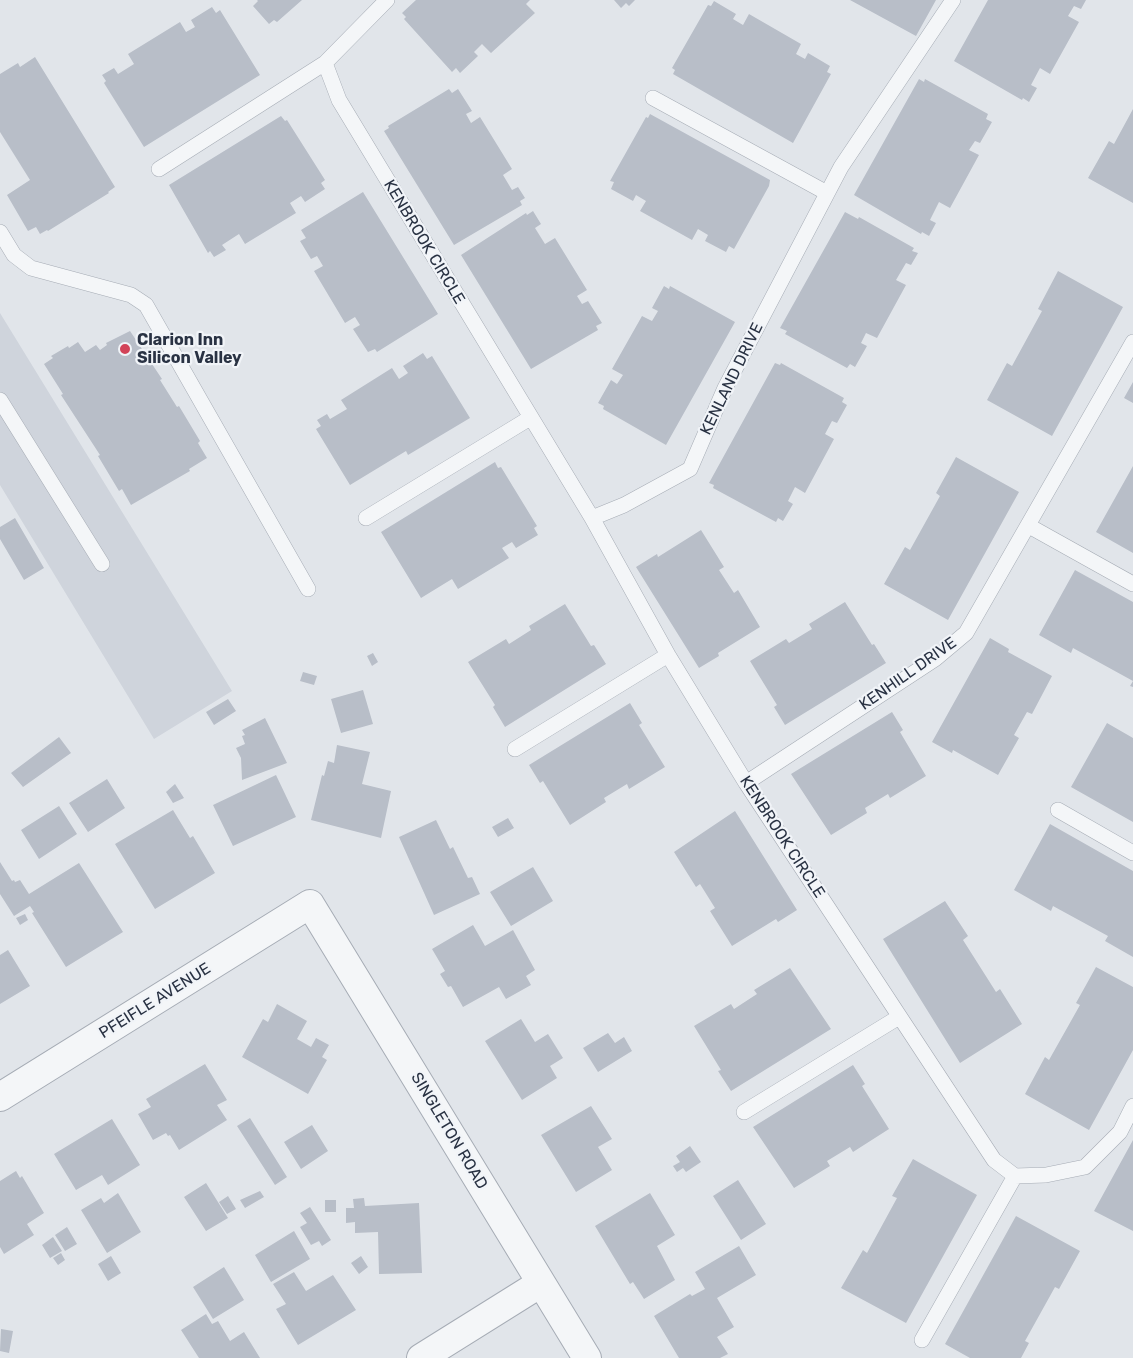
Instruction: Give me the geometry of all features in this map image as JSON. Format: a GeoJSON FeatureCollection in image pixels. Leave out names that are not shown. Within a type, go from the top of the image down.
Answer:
{"type":"FeatureCollection","features":[{"type":"Feature","properties":{"kind":"street","name":"PFEIFLE AVENUE"},"geometry":{"type":"LineString","coordinates":[[0,1097],[310,904]]}},
{"type":"Feature","properties":{"kind":"street","name":"SINGLETON ROAD"},"geometry":{"type":"LineString","coordinates":[[310,904],[587,1358]]}},
{"type":"Feature","properties":{"kind":"street"},"geometry":{"type":"LineString","coordinates":[[421,1358],[541,1283]]}},
{"type":"Feature","properties":{"kind":"lane"},"geometry":{"type":"LineString","coordinates":[[159,169],[325,63],[386,0]]}},
{"type":"Feature","properties":{"kind":"lane","name":"KENLAND DRIVE"},"geometry":{"type":"LineString","coordinates":[[592,518],[624,505],[690,469],[725,388],[841,167],[953,0]]}},
{"type":"Feature","properties":{"kind":"lane","name":"KENBROOK CIRCLE"},"geometry":{"type":"LineString","coordinates":[[325,63],[339,100],[592,518],[668,655],[746,783],[994,1160],[1015,1176]]}},
{"type":"Feature","properties":{"kind":"lane"},"geometry":{"type":"LineString","coordinates":[[653,98],[827,193]]}},
{"type":"Feature","properties":{"kind":"lane"},"geometry":{"type":"LineString","coordinates":[[0,232],[14,255],[31,268],[131,295],[146,305],[308,589]]}},
{"type":"Feature","properties":{"kind":"lane","name":"KENHILL DRIVE"},"geometry":{"type":"LineString","coordinates":[[746,783],[935,659],[966,633],[1133,342]]}},
{"type":"Feature","properties":{"kind":"lane"},"geometry":{"type":"LineString","coordinates":[[0,400],[102,564]]}},
{"type":"Feature","properties":{"kind":"lane"},"geometry":{"type":"LineString","coordinates":[[366,519],[530,418]]}},
{"type":"Feature","properties":{"kind":"lane"},"geometry":{"type":"LineString","coordinates":[[1029,526],[1133,584]]}},
{"type":"Feature","properties":{"kind":"lane"},"geometry":{"type":"LineString","coordinates":[[516,749],[668,655]]}},
{"type":"Feature","properties":{"kind":"lane"},"geometry":{"type":"LineString","coordinates":[[1058,810],[1133,853]]}},
{"type":"Feature","properties":{"kind":"lane"},"geometry":{"type":"LineString","coordinates":[[744,1112],[899,1017]]}},
{"type":"Feature","properties":{"kind":"lane"},"geometry":{"type":"LineString","coordinates":[[922,1340],[1015,1176],[1046,1175],[1085,1167],[1120,1132],[1133,1106]]}},
{"type":"Feature","properties":{"kind":"shaded area"},"geometry":{"type":"Polygon","coordinates":[[[0,313],[232,691],[154,739],[0,485],[0,313]]]}},
{"type":"Feature","properties":{"kind":"building"},"geometry":{"type":"Polygon","coordinates":[[[257,0],[302,0],[277,22],[274,20],[269,24],[253,6],[257,0]]]}},
{"type":"Feature","properties":{"kind":"building"},"geometry":{"type":"Polygon","coordinates":[[[416,0],[530,0],[526,4],[535,13],[491,53],[482,44],[474,52],[478,56],[460,73],[456,68],[452,72],[404,19],[406,17],[402,13],[416,0]]]}},
{"type":"Feature","properties":{"kind":"building"},"geometry":{"type":"Polygon","coordinates":[[[614,0],[635,0],[629,6],[626,3],[621,8],[614,0]]]}},
{"type":"Feature","properties":{"kind":"building"},"geometry":{"type":"Polygon","coordinates":[[[850,0],[936,0],[916,36],[850,0]]]}},
{"type":"Feature","properties":{"kind":"building"},"geometry":{"type":"Polygon","coordinates":[[[988,0],[1086,0],[1081,9],[1074,6],[1068,16],[1079,22],[1050,74],[1040,68],[1031,85],[1037,88],[1029,102],[954,61],[988,0]]]}},
{"type":"Feature","properties":{"kind":"building"},"geometry":{"type":"Polygon","coordinates":[[[714,1],[736,14],[733,19],[743,25],[749,14],[801,44],[796,54],[805,59],[808,53],[830,66],[827,72],[831,74],[793,143],[673,74],[675,70],[672,68],[708,5],[711,6],[714,1]]]}},
{"type":"Feature","properties":{"kind":"building"},"geometry":{"type":"Polygon","coordinates":[[[212,7],[216,13],[220,10],[260,75],[144,147],[104,83],[106,81],[102,75],[114,68],[118,74],[134,64],[128,54],[180,22],[186,32],[195,27],[191,20],[212,7]]]}},
{"type":"Feature","properties":{"kind":"building"},"geometry":{"type":"Polygon","coordinates":[[[35,57],[115,187],[109,193],[40,234],[36,227],[28,231],[7,195],[30,180],[0,132],[0,74],[18,63],[20,67],[35,57]]]}},
{"type":"Feature","properties":{"kind":"building"},"geometry":{"type":"Polygon","coordinates":[[[919,79],[924,82],[925,79],[988,114],[986,119],[992,122],[980,143],[975,141],[969,150],[979,155],[950,208],[939,202],[930,220],[936,223],[929,236],[922,232],[921,234],[854,195],[919,79]]]}},
{"type":"Feature","properties":{"kind":"building"},"geometry":{"type":"Polygon","coordinates":[[[449,89],[452,93],[458,89],[472,111],[466,114],[471,123],[480,117],[512,169],[503,175],[512,190],[518,187],[525,198],[520,201],[522,205],[454,245],[384,131],[389,128],[388,126],[449,89]]]}},
{"type":"Feature","properties":{"kind":"building"},"geometry":{"type":"Polygon","coordinates":[[[1133,109],[1133,203],[1088,178],[1109,141],[1114,144],[1133,109]]]}},
{"type":"Feature","properties":{"kind":"building"},"geometry":{"type":"Polygon","coordinates":[[[650,114],[770,180],[769,186],[734,249],[729,246],[726,252],[705,241],[708,235],[698,229],[692,240],[640,211],[646,201],[636,195],[633,201],[611,189],[614,182],[610,181],[646,117],[648,118],[650,114]]]}},
{"type":"Feature","properties":{"kind":"building"},"geometry":{"type":"Polygon","coordinates":[[[281,116],[285,121],[287,120],[325,180],[321,183],[325,189],[305,202],[301,196],[290,203],[296,213],[245,244],[239,234],[222,245],[226,250],[214,257],[210,251],[208,253],[169,185],[281,116]]]}},
{"type":"Feature","properties":{"kind":"building"},"geometry":{"type":"Polygon","coordinates":[[[363,192],[438,314],[377,352],[375,349],[368,352],[353,329],[360,325],[355,317],[345,323],[314,271],[323,266],[317,256],[311,259],[300,241],[306,238],[301,230],[363,192]]]}},
{"type":"Feature","properties":{"kind":"building"},"geometry":{"type":"Polygon","coordinates":[[[533,211],[541,224],[535,228],[545,244],[555,238],[587,290],[577,296],[582,304],[588,301],[602,323],[596,326],[598,330],[531,369],[461,255],[526,213],[527,215],[533,211]]]}},
{"type":"Feature","properties":{"kind":"building"},"geometry":{"type":"Polygon","coordinates":[[[845,212],[858,219],[859,217],[914,248],[912,251],[918,253],[911,265],[906,263],[896,280],[906,285],[877,338],[866,333],[861,343],[867,346],[855,367],[850,364],[847,368],[785,334],[787,331],[780,328],[845,212]]]}},
{"type":"Feature","properties":{"kind":"building"},"geometry":{"type":"Polygon","coordinates":[[[1058,271],[1123,307],[1052,436],[987,400],[1007,363],[1012,366],[1042,311],[1038,309],[1058,271]]]}},
{"type":"Feature","properties":{"kind":"building"},"geometry":{"type":"Polygon","coordinates":[[[664,286],[669,289],[670,286],[735,322],[666,445],[603,409],[604,406],[598,403],[611,380],[617,384],[623,375],[612,369],[642,316],[652,321],[658,311],[652,308],[664,286]]]}},
{"type":"Feature","properties":{"kind":"building"},"geometry":{"type":"Polygon","coordinates":[[[130,331],[162,379],[160,380],[177,407],[179,406],[200,441],[198,443],[207,458],[189,469],[190,471],[131,505],[122,489],[119,491],[98,456],[100,455],[44,364],[53,358],[51,356],[78,342],[85,352],[96,345],[100,350],[107,345],[106,343],[130,331]]]}},
{"type":"Feature","properties":{"kind":"building"},"geometry":{"type":"Polygon","coordinates":[[[423,353],[427,359],[432,356],[470,418],[408,455],[406,451],[350,485],[316,429],[321,426],[317,420],[327,414],[330,419],[347,409],[341,400],[392,368],[399,379],[408,373],[403,366],[423,353]]]}},
{"type":"Feature","properties":{"kind":"building"},"geometry":{"type":"Polygon","coordinates":[[[775,363],[780,365],[781,363],[844,398],[842,402],[847,405],[837,423],[832,421],[825,434],[834,439],[805,493],[795,487],[788,501],[793,504],[783,521],[778,518],[776,522],[713,488],[714,485],[709,483],[775,363]]]}},
{"type":"Feature","properties":{"kind":"building"},"geometry":{"type":"Polygon","coordinates":[[[1133,382],[1133,403],[1124,398],[1133,382]]]}},
{"type":"Feature","properties":{"kind":"building"},"geometry":{"type":"Polygon","coordinates":[[[956,457],[1019,492],[948,620],[884,584],[905,547],[910,550],[940,496],[936,493],[956,457]]]}},
{"type":"Feature","properties":{"kind":"building"},"geometry":{"type":"Polygon","coordinates":[[[495,462],[498,468],[501,467],[537,526],[534,528],[538,535],[516,548],[512,542],[502,548],[509,558],[458,589],[452,579],[421,598],[381,532],[495,462]]]}},
{"type":"Feature","properties":{"kind":"building"},"geometry":{"type":"Polygon","coordinates":[[[1133,466],[1133,553],[1096,532],[1133,466]]]}},
{"type":"Feature","properties":{"kind":"building"},"geometry":{"type":"Polygon","coordinates":[[[15,518],[44,568],[24,580],[0,539],[0,527],[15,518]]]}},
{"type":"Feature","properties":{"kind":"building"},"geometry":{"type":"Polygon","coordinates":[[[701,530],[724,567],[719,570],[734,593],[738,590],[760,627],[718,653],[719,656],[699,668],[636,567],[657,554],[658,557],[701,530]]]}},
{"type":"Feature","properties":{"kind":"building"},"geometry":{"type":"Polygon","coordinates":[[[1075,570],[1133,602],[1133,681],[1073,648],[1071,653],[1039,635],[1075,570]]]}},
{"type":"Feature","properties":{"kind":"building"},"geometry":{"type":"Polygon","coordinates":[[[845,602],[886,663],[785,725],[774,707],[777,705],[750,661],[786,639],[789,643],[812,629],[809,624],[845,602]]]}},
{"type":"Feature","properties":{"kind":"building"},"geometry":{"type":"Polygon","coordinates":[[[565,604],[591,646],[594,645],[606,664],[505,727],[493,707],[495,705],[468,662],[506,639],[509,644],[531,630],[529,626],[565,604]]]}},
{"type":"Feature","properties":{"kind":"building"},"geometry":{"type":"Polygon","coordinates":[[[990,638],[1009,649],[1008,652],[1052,676],[1032,714],[1027,712],[1014,735],[1019,738],[998,775],[953,750],[952,753],[932,742],[990,638]]]}},
{"type":"Feature","properties":{"kind":"building"},"geometry":{"type":"Polygon","coordinates":[[[373,653],[378,662],[372,666],[367,656],[373,653]]]}},
{"type":"Feature","properties":{"kind":"building"},"geometry":{"type":"Polygon","coordinates":[[[303,672],[317,676],[314,685],[300,681],[303,672]]]}},
{"type":"Feature","properties":{"kind":"building"},"geometry":{"type":"Polygon","coordinates":[[[363,690],[373,724],[341,733],[331,699],[363,690]]]}},
{"type":"Feature","properties":{"kind":"building"},"geometry":{"type":"Polygon","coordinates":[[[228,699],[236,711],[214,725],[206,712],[228,699]]]}},
{"type":"Feature","properties":{"kind":"building"},"geometry":{"type":"Polygon","coordinates":[[[630,703],[642,723],[639,725],[665,767],[629,789],[627,784],[604,798],[606,802],[570,825],[543,781],[540,783],[529,765],[630,703]]]}},
{"type":"Feature","properties":{"kind":"building"},"geometry":{"type":"Polygon","coordinates":[[[892,712],[903,730],[900,732],[926,776],[890,798],[888,794],[865,808],[867,813],[831,835],[791,774],[892,712]]]}},
{"type":"Feature","properties":{"kind":"building"},"geometry":{"type":"Polygon","coordinates":[[[265,718],[287,763],[242,780],[241,758],[236,748],[245,744],[242,736],[245,735],[242,730],[265,718]]]}},
{"type":"Feature","properties":{"kind":"building"},"geometry":{"type":"Polygon","coordinates":[[[1107,723],[1133,738],[1133,822],[1071,787],[1107,723]]]}},
{"type":"Feature","properties":{"kind":"building"},"geometry":{"type":"Polygon","coordinates":[[[59,737],[71,753],[23,787],[11,773],[59,737]]]}},
{"type":"Feature","properties":{"kind":"building"},"geometry":{"type":"Polygon","coordinates":[[[337,745],[370,752],[362,784],[391,791],[381,838],[311,820],[322,775],[324,776],[328,761],[334,763],[337,745]]]}},
{"type":"Feature","properties":{"kind":"building"},"geometry":{"type":"Polygon","coordinates":[[[276,775],[296,817],[233,846],[213,805],[276,775]]]}},
{"type":"Feature","properties":{"kind":"building"},"geometry":{"type":"Polygon","coordinates":[[[107,779],[125,808],[88,832],[69,803],[107,779]]]}},
{"type":"Feature","properties":{"kind":"building"},"geometry":{"type":"Polygon","coordinates":[[[175,784],[184,798],[173,803],[166,792],[175,784]]]}},
{"type":"Feature","properties":{"kind":"building"},"geometry":{"type":"Polygon","coordinates":[[[59,806],[77,834],[39,859],[21,830],[59,806]]]}},
{"type":"Feature","properties":{"kind":"building"},"geometry":{"type":"Polygon","coordinates":[[[173,810],[190,838],[193,836],[215,873],[155,909],[115,844],[173,810]]]}},
{"type":"Feature","properties":{"kind":"building"},"geometry":{"type":"Polygon","coordinates":[[[735,811],[797,910],[778,922],[776,919],[732,946],[710,911],[715,908],[700,884],[696,887],[674,852],[735,811]]]}},
{"type":"Feature","properties":{"kind":"building"},"geometry":{"type":"Polygon","coordinates":[[[508,818],[514,828],[498,837],[492,827],[508,818]]]}},
{"type":"Feature","properties":{"kind":"building"},"geometry":{"type":"Polygon","coordinates":[[[436,820],[450,849],[453,847],[468,878],[472,877],[480,894],[434,915],[399,837],[436,820]]]}},
{"type":"Feature","properties":{"kind":"building"},"geometry":{"type":"Polygon","coordinates":[[[1050,824],[1133,871],[1133,957],[1105,941],[1108,936],[1053,906],[1051,911],[1014,890],[1050,824]]]}},
{"type":"Feature","properties":{"kind":"building"},"geometry":{"type":"Polygon","coordinates":[[[0,862],[12,881],[20,880],[29,894],[79,863],[123,932],[66,967],[32,913],[34,912],[30,906],[14,916],[0,894],[0,862]]]}},
{"type":"Feature","properties":{"kind":"building"},"geometry":{"type":"Polygon","coordinates":[[[533,867],[553,901],[511,926],[490,892],[533,867]]]}},
{"type":"Feature","properties":{"kind":"building"},"geometry":{"type":"Polygon","coordinates":[[[945,901],[968,936],[963,940],[996,992],[1000,989],[1022,1024],[960,1063],[883,939],[945,901]]]}},
{"type":"Feature","properties":{"kind":"building"},"geometry":{"type":"Polygon","coordinates":[[[25,914],[28,920],[20,925],[16,918],[25,914]]]}},
{"type":"Feature","properties":{"kind":"building"},"geometry":{"type":"Polygon","coordinates":[[[473,925],[485,946],[513,930],[535,970],[526,976],[531,985],[506,999],[499,987],[463,1007],[451,986],[448,987],[440,974],[445,971],[432,949],[473,925]]]}},
{"type":"Feature","properties":{"kind":"building"},"geometry":{"type":"Polygon","coordinates":[[[8,950],[30,986],[0,1004],[0,955],[8,950]]]}},
{"type":"Feature","properties":{"kind":"building"},"geometry":{"type":"Polygon","coordinates":[[[1096,967],[1133,987],[1133,1050],[1089,1130],[1025,1094],[1045,1057],[1049,1060],[1080,1005],[1076,1003],[1096,967]]]}},
{"type":"Feature","properties":{"kind":"building"},"geometry":{"type":"Polygon","coordinates":[[[790,968],[831,1029],[731,1091],[694,1026],[731,1004],[734,1009],[757,994],[754,990],[790,968]]]}},
{"type":"Feature","properties":{"kind":"building"},"geometry":{"type":"Polygon","coordinates":[[[277,1004],[307,1021],[297,1039],[311,1047],[316,1038],[329,1045],[322,1057],[327,1060],[308,1094],[242,1057],[263,1019],[268,1022],[277,1004]]]}},
{"type":"Feature","properties":{"kind":"building"},"geometry":{"type":"Polygon","coordinates":[[[521,1019],[535,1042],[548,1034],[563,1058],[550,1066],[557,1078],[522,1100],[485,1041],[521,1019]]]}},
{"type":"Feature","properties":{"kind":"building"},"geometry":{"type":"Polygon","coordinates":[[[608,1033],[615,1043],[624,1037],[632,1051],[598,1072],[583,1048],[608,1033]]]}},
{"type":"Feature","properties":{"kind":"building"},"geometry":{"type":"Polygon","coordinates":[[[205,1064],[227,1100],[217,1105],[227,1120],[179,1150],[170,1135],[166,1133],[153,1140],[138,1114],[151,1107],[146,1099],[205,1064]]]}},
{"type":"Feature","properties":{"kind":"building"},"geometry":{"type":"Polygon","coordinates":[[[853,1065],[865,1084],[862,1086],[889,1129],[853,1152],[850,1147],[827,1161],[830,1166],[794,1188],[753,1127],[853,1065]]]}},
{"type":"Feature","properties":{"kind":"building"},"geometry":{"type":"Polygon","coordinates":[[[591,1106],[612,1139],[598,1147],[612,1170],[576,1192],[541,1135],[591,1106]]]}},
{"type":"Feature","properties":{"kind":"building"},"geometry":{"type":"Polygon","coordinates":[[[250,1118],[287,1177],[275,1185],[237,1126],[250,1118]]]}},
{"type":"Feature","properties":{"kind":"building"},"geometry":{"type":"Polygon","coordinates":[[[112,1119],[140,1165],[108,1185],[102,1175],[76,1190],[54,1154],[112,1119]]]}},
{"type":"Feature","properties":{"kind":"building"},"geometry":{"type":"Polygon","coordinates":[[[312,1125],[328,1151],[301,1169],[284,1142],[312,1125]]]}},
{"type":"Feature","properties":{"kind":"building"},"geometry":{"type":"Polygon","coordinates":[[[1133,1140],[1133,1231],[1094,1211],[1133,1140]]]}},
{"type":"Feature","properties":{"kind":"building"},"geometry":{"type":"Polygon","coordinates":[[[690,1146],[701,1162],[686,1172],[683,1168],[677,1172],[673,1166],[680,1162],[676,1156],[690,1146]]]}},
{"type":"Feature","properties":{"kind":"building"},"geometry":{"type":"Polygon","coordinates":[[[913,1159],[977,1195],[906,1323],[841,1288],[863,1250],[867,1253],[897,1198],[892,1196],[913,1159]]]}},
{"type":"Feature","properties":{"kind":"building"},"geometry":{"type":"Polygon","coordinates":[[[16,1171],[20,1178],[22,1176],[44,1213],[27,1224],[34,1235],[4,1254],[0,1247],[0,1181],[16,1171]]]}},
{"type":"Feature","properties":{"kind":"building"},"geometry":{"type":"Polygon","coordinates":[[[738,1180],[766,1224],[741,1240],[713,1196],[738,1180]]]}},
{"type":"Feature","properties":{"kind":"building"},"geometry":{"type":"Polygon","coordinates":[[[206,1183],[228,1218],[206,1231],[184,1197],[206,1183]]]}},
{"type":"Feature","properties":{"kind":"building"},"geometry":{"type":"Polygon","coordinates":[[[260,1191],[264,1197],[245,1208],[240,1200],[260,1191]]]}},
{"type":"Feature","properties":{"kind":"building"},"geometry":{"type":"Polygon","coordinates":[[[118,1193],[141,1232],[107,1253],[81,1210],[101,1198],[104,1203],[118,1193]]]}},
{"type":"Feature","properties":{"kind":"building"},"geometry":{"type":"Polygon","coordinates":[[[650,1193],[675,1235],[657,1246],[675,1280],[644,1299],[633,1282],[630,1284],[595,1226],[650,1193]]]}},
{"type":"Feature","properties":{"kind":"building"},"geometry":{"type":"Polygon","coordinates":[[[228,1196],[236,1209],[227,1214],[219,1202],[228,1196]]]}},
{"type":"Feature","properties":{"kind":"building"},"geometry":{"type":"Polygon","coordinates":[[[364,1198],[365,1206],[419,1203],[422,1273],[379,1274],[378,1232],[355,1233],[355,1222],[346,1223],[346,1208],[354,1208],[353,1199],[364,1198]]]}},
{"type":"Feature","properties":{"kind":"building"},"geometry":{"type":"Polygon","coordinates":[[[325,1200],[336,1200],[336,1212],[325,1212],[325,1200]]]}},
{"type":"Feature","properties":{"kind":"building"},"geometry":{"type":"Polygon","coordinates":[[[310,1207],[331,1240],[322,1246],[319,1241],[311,1245],[300,1227],[307,1223],[300,1213],[310,1207]]]}},
{"type":"Feature","properties":{"kind":"building"},"geometry":{"type":"Polygon","coordinates":[[[1016,1216],[1080,1251],[1059,1289],[1055,1287],[1025,1341],[1029,1343],[1021,1358],[970,1358],[945,1344],[1016,1216]]]}},
{"type":"Feature","properties":{"kind":"building"},"geometry":{"type":"Polygon","coordinates":[[[67,1227],[77,1244],[65,1251],[55,1235],[67,1227]]]}},
{"type":"Feature","properties":{"kind":"building"},"geometry":{"type":"Polygon","coordinates":[[[294,1231],[310,1259],[271,1282],[255,1255],[294,1231]]]}},
{"type":"Feature","properties":{"kind":"building"},"geometry":{"type":"Polygon","coordinates":[[[53,1237],[62,1251],[50,1258],[42,1245],[53,1237]]]}},
{"type":"Feature","properties":{"kind":"building"},"geometry":{"type":"Polygon","coordinates":[[[739,1246],[756,1275],[717,1298],[734,1327],[717,1337],[728,1354],[720,1358],[679,1358],[654,1316],[690,1294],[692,1296],[705,1289],[695,1272],[739,1246]]]}},
{"type":"Feature","properties":{"kind":"building"},"geometry":{"type":"Polygon","coordinates":[[[61,1253],[65,1260],[58,1265],[53,1258],[61,1253]]]}},
{"type":"Feature","properties":{"kind":"building"},"geometry":{"type":"Polygon","coordinates":[[[111,1256],[121,1273],[108,1281],[98,1264],[111,1256]]]}},
{"type":"Feature","properties":{"kind":"building"},"geometry":{"type":"Polygon","coordinates":[[[361,1256],[368,1267],[359,1274],[351,1263],[361,1256]]]}},
{"type":"Feature","properties":{"kind":"building"},"geometry":{"type":"Polygon","coordinates":[[[224,1267],[244,1300],[213,1319],[193,1287],[224,1267]]]}},
{"type":"Feature","properties":{"kind":"building"},"geometry":{"type":"Polygon","coordinates":[[[294,1272],[306,1291],[333,1275],[356,1310],[298,1345],[276,1309],[286,1304],[273,1284],[294,1272]]]}},
{"type":"Feature","properties":{"kind":"building"},"geometry":{"type":"Polygon","coordinates":[[[206,1314],[212,1324],[218,1321],[230,1341],[244,1332],[260,1358],[199,1358],[181,1330],[206,1314]]]}},
{"type":"Feature","properties":{"kind":"building"},"geometry":{"type":"Polygon","coordinates":[[[1,1329],[13,1331],[9,1353],[0,1351],[1,1329]]]}},
{"type":"Feature","properties":{"kind":"place","name":"Clarion Inn Silicon Valley"},"geometry":{"type":"Point","coordinates":[125,349]}}]}
